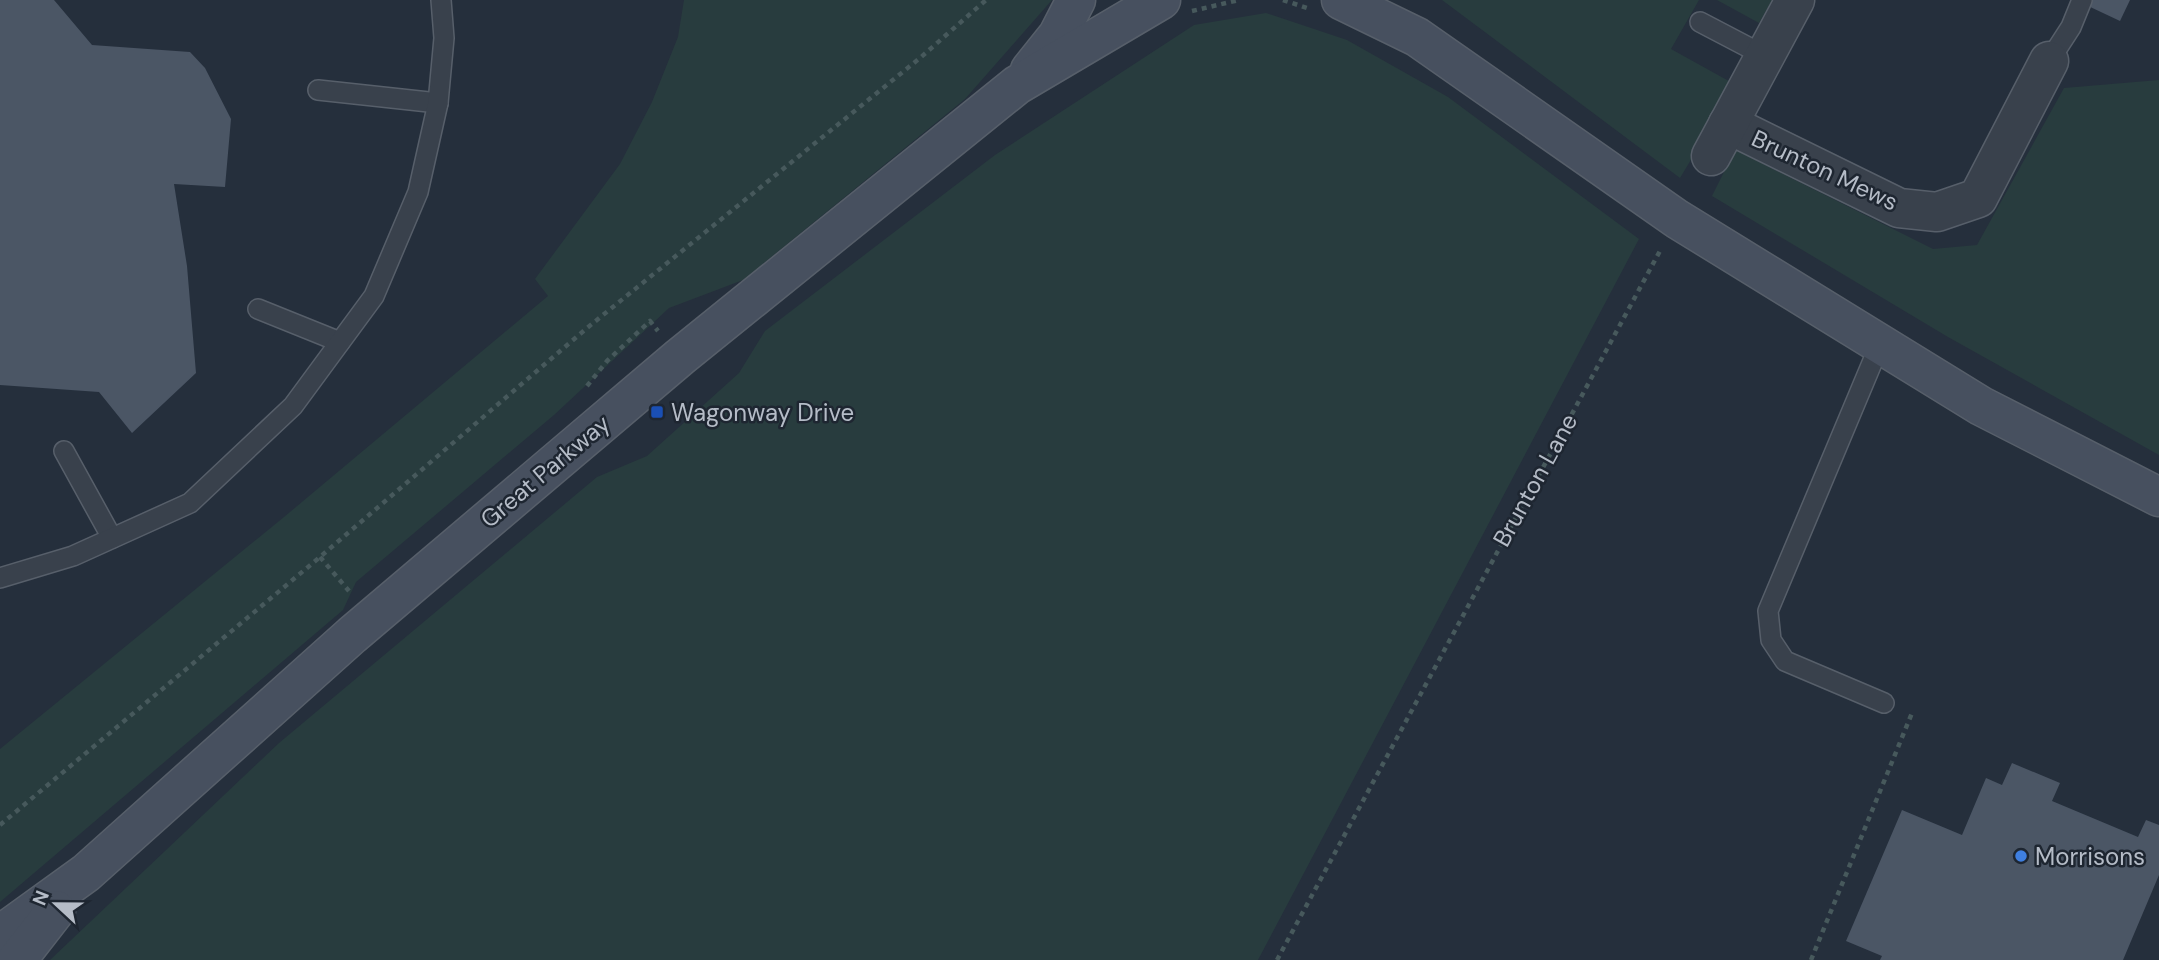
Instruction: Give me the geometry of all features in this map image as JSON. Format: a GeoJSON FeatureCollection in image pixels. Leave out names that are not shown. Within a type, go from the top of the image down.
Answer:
{"type":"FeatureCollection","features":[{"type":"Feature","properties":{"kind":"street","name":"Great Parkway"},"geometry":{"type":"LineString","coordinates":[[1017,85],[1058,35],[1076,0]]}},
{"type":"Feature","properties":{"kind":"street","name":"Great Parkway"},"geometry":{"type":"LineString","coordinates":[[0,935],[86,873],[352,635],[680,357],[1017,85],[1161,0]]}},
{"type":"Feature","properties":{"kind":"street"},"geometry":{"type":"LineString","coordinates":[[1342,0],[1417,37],[1677,219],[1981,406],[2159,497]]}},
{"type":"Feature","properties":{"kind":"street"},"geometry":{"type":"LineString","coordinates":[[1387,0],[1417,37]]}},
{"type":"Feature","properties":{"kind":"street"},"geometry":{"type":"LineString","coordinates":[[1765,56],[1796,0]]}},
{"type":"Feature","properties":{"kind":"street","name":"Brunton Mews"},"geometry":{"type":"LineString","coordinates":[[1765,56],[1719,140],[1899,208],[1937,212],[1978,198],[2049,61]]}},
{"type":"Feature","properties":{"kind":"street","name":"Great Parkway"},"geometry":{"type":"LineString","coordinates":[[17,960],[86,873]]}},
{"type":"Feature","properties":{"kind":"lane"},"geometry":{"type":"LineString","coordinates":[[0,578],[73,556],[190,503],[293,406],[374,296],[418,192],[438,103],[444,38],[442,0]]}},
{"type":"Feature","properties":{"kind":"lane"},"geometry":{"type":"LineString","coordinates":[[2049,61],[2071,27],[2082,0]]}},
{"type":"Feature","properties":{"kind":"lane"},"geometry":{"type":"LineString","coordinates":[[1700,22],[1765,56]]}},
{"type":"Feature","properties":{"kind":"lane"},"geometry":{"type":"LineString","coordinates":[[318,90],[438,103]]}},
{"type":"Feature","properties":{"kind":"lane"},"geometry":{"type":"LineString","coordinates":[[258,309],[340,342]]}},
{"type":"Feature","properties":{"kind":"lane"},"geometry":{"type":"LineString","coordinates":[[1880,344],[1768,611],[1771,639],[1785,661],[1885,704]]}},
{"type":"Feature","properties":{"kind":"lane"},"geometry":{"type":"LineString","coordinates":[[64,451],[112,538]]}},
{"type":"Feature","properties":{"kind":"path"},"geometry":{"type":"LineString","coordinates":[[0,825],[320,557],[587,328],[920,58],[986,0]]}},
{"type":"Feature","properties":{"kind":"path","name":"Brunton Lane"},"geometry":{"type":"LineString","coordinates":[[1277,960],[1677,219]]}},
{"type":"Feature","properties":{"kind":"path"},"geometry":{"type":"LineString","coordinates":[[1811,960],[1912,713]]}},
{"type":"Feature","properties":{"kind":"green space"},"geometry":{"type":"Polygon","coordinates":[[[684,0],[1052,0],[965,99],[743,280],[669,308],[554,415],[356,582],[343,610],[0,902],[0,749],[284,517],[548,296],[535,279],[620,164],[652,102],[678,37],[684,0]]]}},
{"type":"Feature","properties":{"kind":"green space"},"geometry":{"type":"Polygon","coordinates":[[[1442,0],[1699,0],[1671,49],[1736,85],[1680,178],[1442,0]]]}},
{"type":"Feature","properties":{"kind":"green space"},"geometry":{"type":"Polygon","coordinates":[[[1717,0],[1772,0],[1759,23],[1717,0]]]}},
{"type":"Feature","properties":{"kind":"green space"},"geometry":{"type":"Polygon","coordinates":[[[1266,13],[1347,40],[1448,97],[1639,239],[1258,960],[50,960],[279,743],[597,477],[647,456],[739,373],[765,331],[995,155],[1194,25],[1266,13]]]}},
{"type":"Feature","properties":{"kind":"green space"},"geometry":{"type":"Polygon","coordinates":[[[2159,80],[2159,455],[1948,337],[1712,196],[1735,150],[1933,249],[1977,245],[2064,88],[2159,80]]]}},
{"type":"Feature","properties":{"kind":"building"},"geometry":{"type":"Polygon","coordinates":[[[0,0],[54,0],[92,45],[190,52],[205,68],[231,119],[225,187],[174,184],[187,266],[196,373],[132,433],[99,392],[0,385],[0,0]]]}},
{"type":"Feature","properties":{"kind":"building"},"geometry":{"type":"Polygon","coordinates":[[[2089,0],[2130,0],[2120,21],[2086,5],[2089,0]]]}},
{"type":"Feature","properties":{"kind":"building","name":"Morrisons"},"geometry":{"type":"Polygon","coordinates":[[[2012,763],[2060,783],[2052,801],[2138,837],[2146,820],[2159,825],[2159,875],[2123,960],[1880,960],[1882,956],[1846,941],[1902,810],[1962,835],[1986,778],[2002,785],[2012,763]]]}},
{"type":"Feature","properties":{"kind":"place","name":"Wagonway Drive"},"geometry":{"type":"Point","coordinates":[657,412]}},
{"type":"Feature","properties":{"kind":"place","name":"Morrisons"},"geometry":{"type":"Point","coordinates":[2021,856]}}]}
